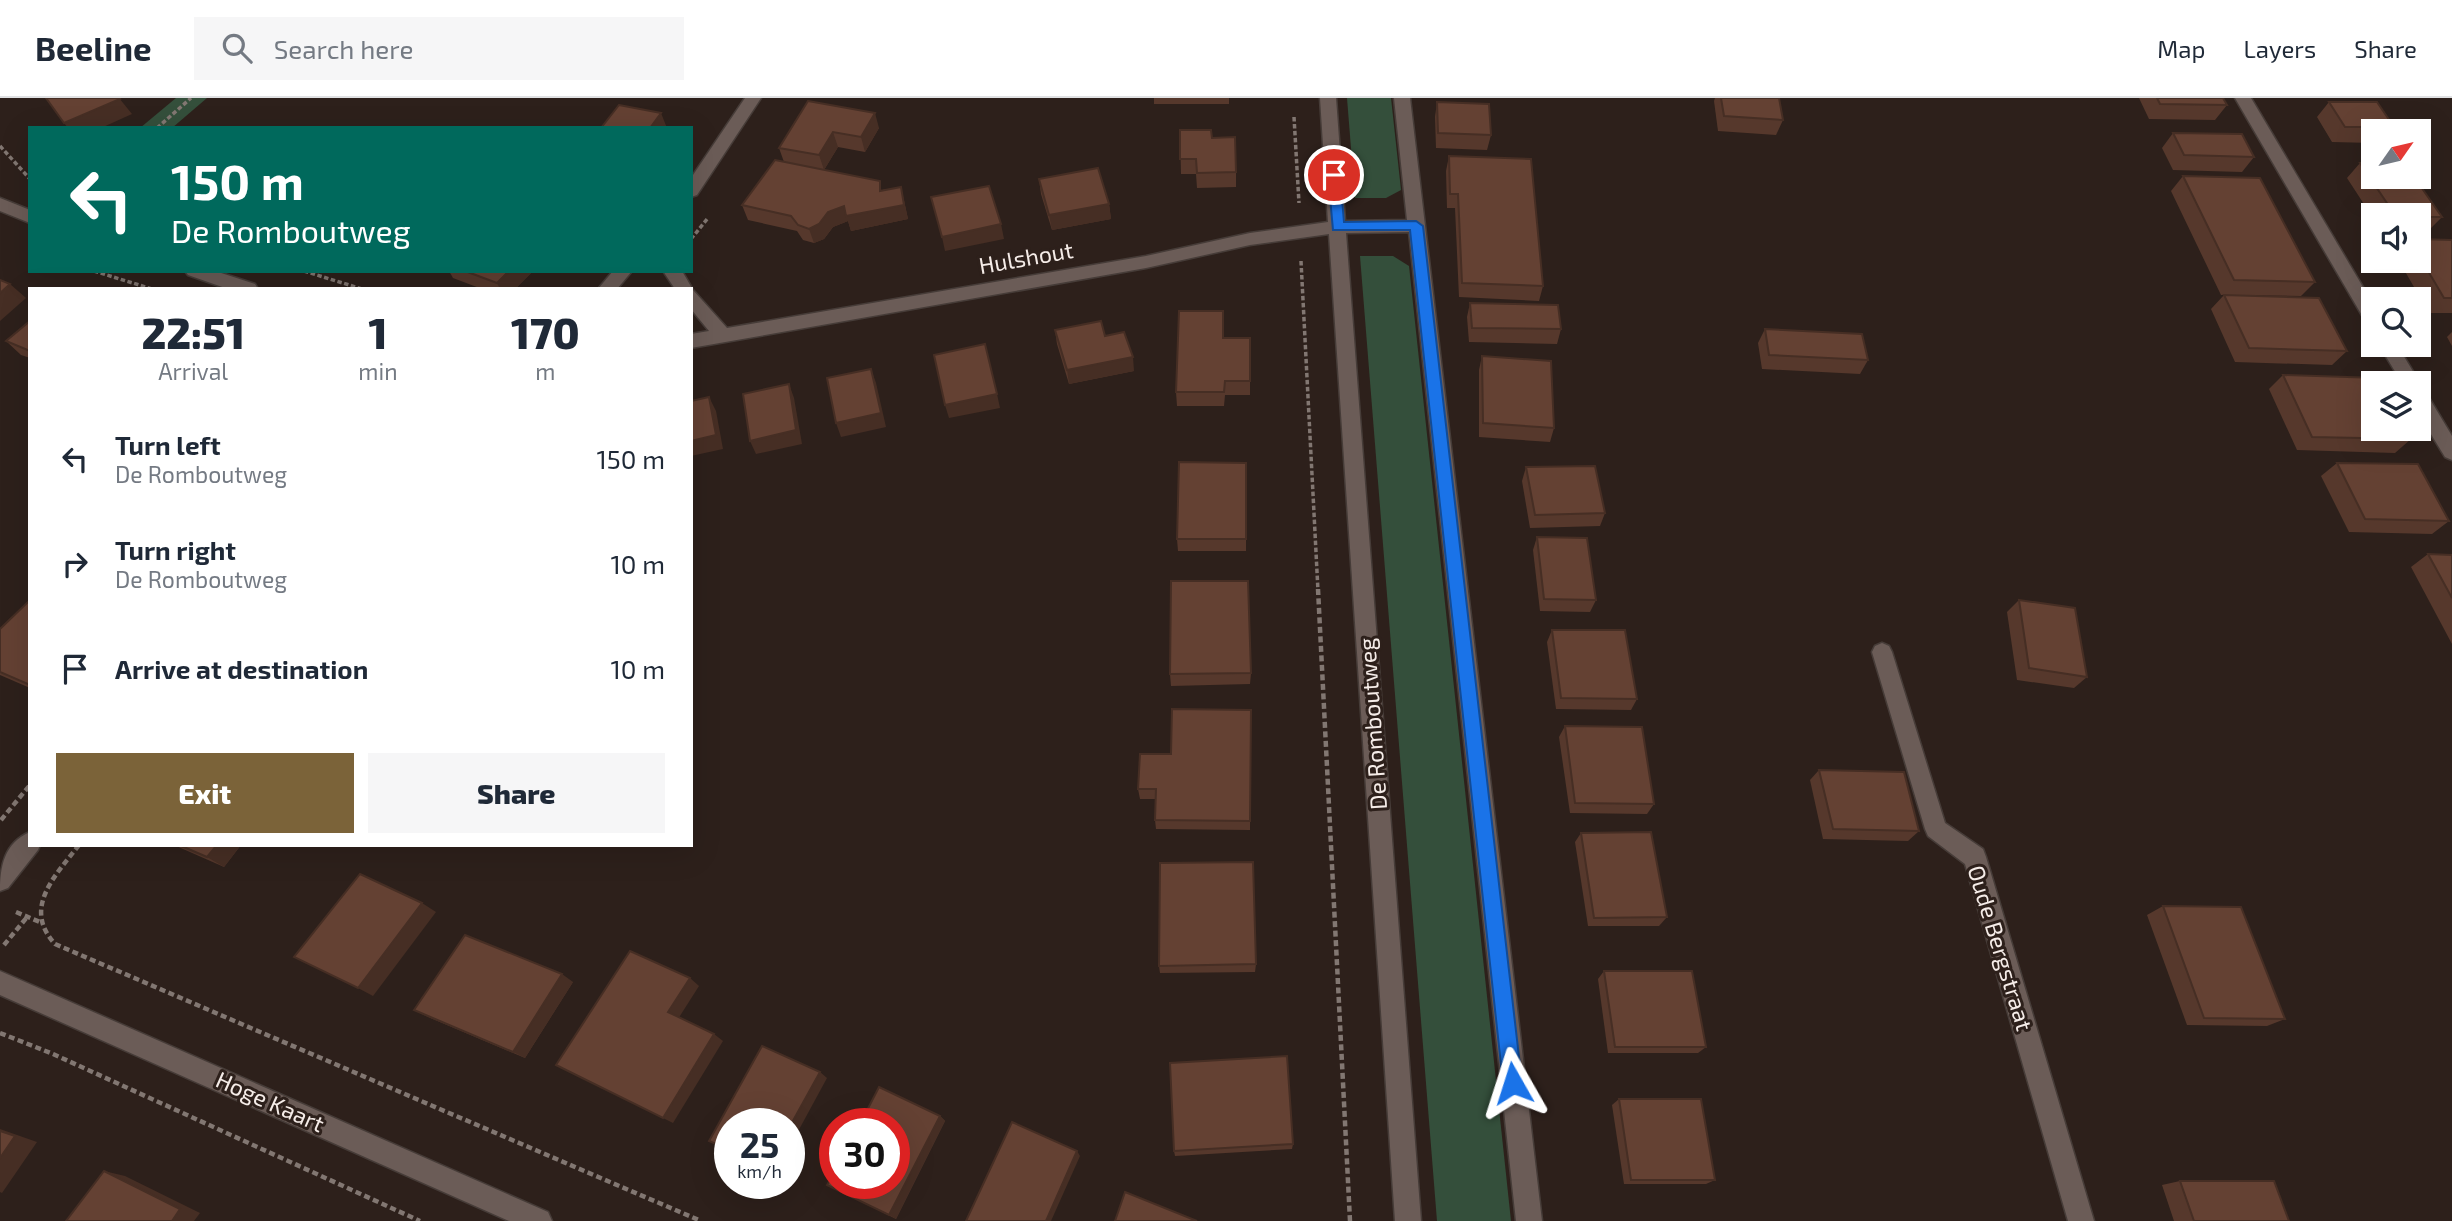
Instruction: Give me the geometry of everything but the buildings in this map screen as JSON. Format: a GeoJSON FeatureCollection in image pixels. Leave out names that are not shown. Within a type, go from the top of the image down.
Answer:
{"type":"FeatureCollection","features":[{"type":"Feature","properties":{"kind":"street"},"geometry":{"type":"LineString","coordinates":[[693,188],[753,98]]}},
{"type":"Feature","properties":{"kind":"street","name":"De Romboutweg"},"geometry":{"type":"LineString","coordinates":[[1328,98],[1408,1221]]}},
{"type":"Feature","properties":{"kind":"street"},"geometry":{"type":"LineString","coordinates":[[1402,98],[1528,1221]]}},
{"type":"Feature","properties":{"kind":"street"},"geometry":{"type":"LineString","coordinates":[[2243,98],[2361,299]]}},
{"type":"Feature","properties":{"kind":"street"},"geometry":{"type":"LineString","coordinates":[[0,204],[28,216]]}},
{"type":"Feature","properties":{"kind":"street"},"geometry":{"type":"LineString","coordinates":[[1338,227],[1416,226]]}},
{"type":"Feature","properties":{"kind":"street","name":"Hulshout"},"geometry":{"type":"LineString","coordinates":[[693,341],[1146,262],[1250,239],[1338,227]]}},
{"type":"Feature","properties":{"kind":"street"},"geometry":{"type":"LineString","coordinates":[[200,273],[243,287]]}},
{"type":"Feature","properties":{"kind":"street"},"geometry":{"type":"LineString","coordinates":[[609,287],[621,273]]}},
{"type":"Feature","properties":{"kind":"street"},"geometry":{"type":"LineString","coordinates":[[693,299],[722,335]]}},
{"type":"Feature","properties":{"kind":"street"},"geometry":{"type":"LineString","coordinates":[[2431,417],[2452,452]]}},
{"type":"Feature","properties":{"kind":"street","name":"Oude Bergstraat"},"geometry":{"type":"LineString","coordinates":[[1882,652],[1936,829],[1975,858],[2081,1221]]}},
{"type":"Feature","properties":{"kind":"street"},"geometry":{"type":"LineString","coordinates":[[0,880],[28,845]]}},
{"type":"Feature","properties":{"kind":"street","name":"Hoge Kaart"},"geometry":{"type":"LineString","coordinates":[[0,984],[539,1221]]}},
{"type":"Feature","properties":{"kind":"path"},"geometry":{"type":"LineString","coordinates":[[159,126],[191,98]]}},
{"type":"Feature","properties":{"kind":"path"},"geometry":{"type":"LineString","coordinates":[[1293,110],[1299,206]]}},
{"type":"Feature","properties":{"kind":"path"},"geometry":{"type":"LineString","coordinates":[[0,146],[28,177]]}},
{"type":"Feature","properties":{"kind":"path"},"geometry":{"type":"LineString","coordinates":[[1301,254],[1350,1221]]}},
{"type":"Feature","properties":{"kind":"path"},"geometry":{"type":"LineString","coordinates":[[100,273],[146,287]]}},
{"type":"Feature","properties":{"kind":"path"},"geometry":{"type":"LineString","coordinates":[[310,273],[356,287]]}},
{"type":"Feature","properties":{"kind":"path"},"geometry":{"type":"LineString","coordinates":[[0,820],[28,787]]}},
{"type":"Feature","properties":{"kind":"path"},"geometry":{"type":"LineString","coordinates":[[77,847],[48,885],[40,908],[40,922],[45,936],[55,944],[701,1221]]}},
{"type":"Feature","properties":{"kind":"path"},"geometry":{"type":"LineString","coordinates":[[5,907],[40,922]]}},
{"type":"Feature","properties":{"kind":"path"},"geometry":{"type":"LineString","coordinates":[[4,945],[27,916]]}},
{"type":"Feature","properties":{"kind":"path"},"geometry":{"type":"LineString","coordinates":[[0,1033],[53,1054],[420,1221]]}},
{"type":"Feature","properties":{"kind":"green space"},"geometry":{"type":"Polygon","coordinates":[[[176,98],[207,98],[174,126],[142,126],[176,98]]]}},
{"type":"Feature","properties":{"kind":"green space"},"geometry":{"type":"Polygon","coordinates":[[[1347,98],[1391,98],[1401,190],[1386,198],[1355,198],[1347,98]]]}},
{"type":"Feature","properties":{"kind":"green space"},"geometry":{"type":"Polygon","coordinates":[[[1360,256],[1393,256],[1409,266],[1511,1221],[1437,1221],[1360,256]]]}},
{"type":"Feature","properties":{"kind":"route"},"geometry":{"type":"LineString","coordinates":[[1334,175],[1338,227],[1416,226],[1513,1083]]}}]}
